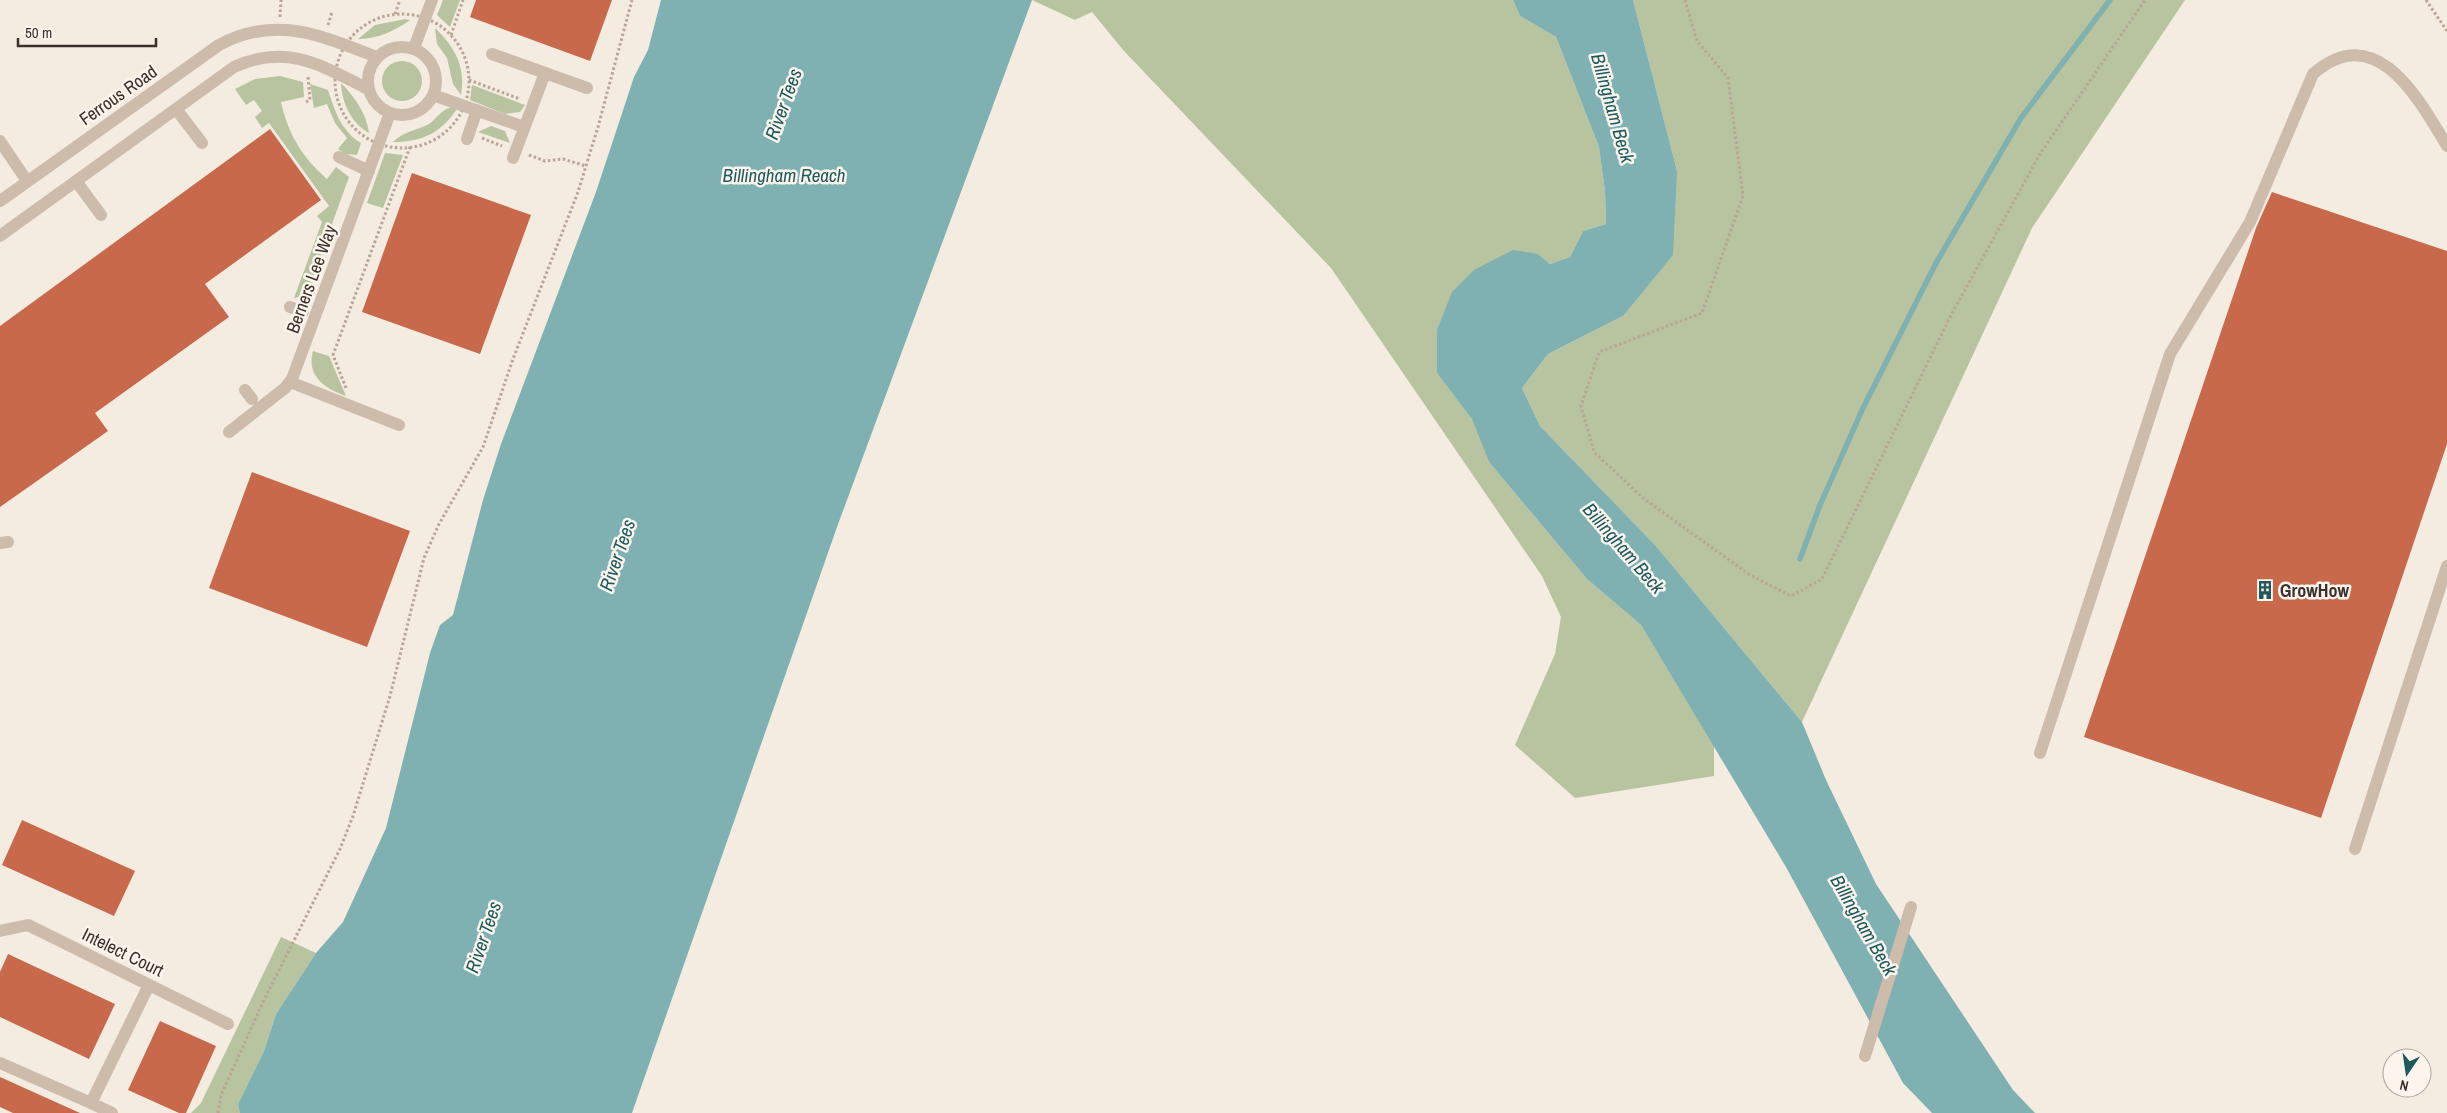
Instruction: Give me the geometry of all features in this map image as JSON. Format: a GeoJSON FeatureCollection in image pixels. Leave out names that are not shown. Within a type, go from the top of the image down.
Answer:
{"type":"FeatureCollection","features":[{"type":"Feature","properties":{"kind":"street"},"geometry":{"type":"LineString","coordinates":[[414,48],[432,0]]}},
{"type":"Feature","properties":{"kind":"street","name":"Ferrous Road"},"geometry":{"type":"LineString","coordinates":[[0,201],[213,49],[236,36],[260,30],[285,29],[315,35],[377,57]]}},
{"type":"Feature","properties":{"kind":"street"},"geometry":{"type":"LineString","coordinates":[[403,46],[414,48],[424,54],[434,68],[436,84],[433,95],[426,106],[415,112],[402,115],[390,113],[376,104],[368,89],[368,72],[377,57],[391,48],[403,46]]}},
{"type":"Feature","properties":{"kind":"street"},"geometry":{"type":"LineString","coordinates":[[492,54],[587,88]]}},
{"type":"Feature","properties":{"kind":"street"},"geometry":{"type":"LineString","coordinates":[[2040,753],[2170,354],[2250,222],[2313,74],[2325,64],[2340,56],[2356,54],[2382,62],[2400,76],[2447,146]]}},
{"type":"Feature","properties":{"kind":"street"},"geometry":{"type":"LineString","coordinates":[[0,236],[234,67],[247,61],[276,56],[309,61],[368,89]]}},
{"type":"Feature","properties":{"kind":"street"},"geometry":{"type":"LineString","coordinates":[[513,158],[545,73]]}},
{"type":"Feature","properties":{"kind":"street"},"geometry":{"type":"LineString","coordinates":[[433,95],[524,127]]}},
{"type":"Feature","properties":{"kind":"street"},"geometry":{"type":"LineString","coordinates":[[467,140],[470,108]]}},
{"type":"Feature","properties":{"kind":"street"},"geometry":{"type":"LineString","coordinates":[[176,109],[202,143]]}},
{"type":"Feature","properties":{"kind":"street","name":"Berners Lee Way"},"geometry":{"type":"LineString","coordinates":[[230,432],[290,382],[390,113]]}},
{"type":"Feature","properties":{"kind":"street"},"geometry":{"type":"LineString","coordinates":[[0,141],[27,181]]}},
{"type":"Feature","properties":{"kind":"street"},"geometry":{"type":"LineString","coordinates":[[340,157],[369,171]]}},
{"type":"Feature","properties":{"kind":"street"},"geometry":{"type":"LineString","coordinates":[[76,181],[101,215]]}},
{"type":"Feature","properties":{"kind":"street"},"geometry":{"type":"LineString","coordinates":[[290,307],[303,312]]}},
{"type":"Feature","properties":{"kind":"street"},"geometry":{"type":"LineString","coordinates":[[290,382],[399,425]]}},
{"type":"Feature","properties":{"kind":"street"},"geometry":{"type":"LineString","coordinates":[[2354,848],[2447,566]]}},
{"type":"Feature","properties":{"kind":"street"},"geometry":{"type":"LineString","coordinates":[[1864,1056],[1911,906]]}},
{"type":"Feature","properties":{"kind":"street","name":"Intelect Court"},"geometry":{"type":"LineString","coordinates":[[0,931],[28,925],[228,1024]]}},
{"type":"Feature","properties":{"kind":"street"},"geometry":{"type":"LineString","coordinates":[[91,1103],[149,984]]}},
{"type":"Feature","properties":{"kind":"street"},"geometry":{"type":"LineString","coordinates":[[0,1063],[112,1113]]}},
{"type":"Feature","properties":{"kind":"path"},"geometry":{"type":"LineString","coordinates":[[280,20],[281,0]]}},
{"type":"Feature","properties":{"kind":"path"},"geometry":{"type":"LineString","coordinates":[[395,14],[400,0]]}},
{"type":"Feature","properties":{"kind":"path"},"geometry":{"type":"LineString","coordinates":[[451,35],[464,0]]}},
{"type":"Feature","properties":{"kind":"path"},"geometry":{"type":"LineString","coordinates":[[218,1113],[221,1095],[262,1002],[340,849],[353,816],[390,696],[424,558],[439,524],[483,447],[513,359],[578,192],[598,127],[632,0]]}},
{"type":"Feature","properties":{"kind":"path"},"geometry":{"type":"LineString","coordinates":[[1685,0],[1697,41],[1728,78],[1743,196],[1702,313],[1599,352],[1582,406],[1594,452],[1643,498],[1750,575],[1791,596],[1822,580],[1950,317],[2040,154],[2145,0]]}},
{"type":"Feature","properties":{"kind":"path"},"geometry":{"type":"LineString","coordinates":[[2426,0],[2447,31]]}},
{"type":"Feature","properties":{"kind":"path"},"geometry":{"type":"LineString","coordinates":[[326,30],[332,12]]}},
{"type":"Feature","properties":{"kind":"path"},"geometry":{"type":"LineString","coordinates":[[395,14],[410,14],[438,24],[451,35],[465,58],[469,72],[470,108],[443,134],[432,141],[410,147],[392,147],[379,144],[354,128],[345,116],[335,88],[335,72],[345,45],[355,33],[367,24],[380,17],[395,14]]}},
{"type":"Feature","properties":{"kind":"path"},"geometry":{"type":"LineString","coordinates":[[306,102],[310,100],[309,61]]}},
{"type":"Feature","properties":{"kind":"path"},"geometry":{"type":"LineString","coordinates":[[350,396],[333,355],[410,147]]}},
{"type":"Feature","properties":{"kind":"green space"},"geometry":{"type":"Polygon","coordinates":[[[443,0],[460,0],[450,27],[437,15],[443,0]]]}},
{"type":"Feature","properties":{"kind":"green space"},"geometry":{"type":"Polygon","coordinates":[[[1032,0],[1513,0],[1520,16],[1556,37],[1599,147],[1605,191],[1606,224],[1583,231],[1570,257],[1550,264],[1538,254],[1437,373],[1473,419],[1489,462],[1587,579],[1641,625],[1714,746],[1714,776],[1575,798],[1515,745],[1555,654],[1561,617],[1542,576],[1331,268],[1124,51],[1092,12],[1075,20],[1032,0]]]}},
{"type":"Feature","properties":{"kind":"green space"},"geometry":{"type":"Polygon","coordinates":[[[1633,0],[2185,0],[2032,228],[1802,722],[1656,546],[1540,426],[1522,388],[1548,354],[1623,316],[1677,171],[1633,0]]]}},
{"type":"Feature","properties":{"kind":"green space"},"geometry":{"type":"Polygon","coordinates":[[[405,19],[410,20],[386,34],[358,39],[375,25],[405,19]]]}},
{"type":"Feature","properties":{"kind":"green space"},"geometry":{"type":"Polygon","coordinates":[[[435,28],[448,43],[457,58],[462,75],[461,95],[453,84],[447,58],[437,44],[435,28]]]}},
{"type":"Feature","properties":{"kind":"green space"},"geometry":{"type":"Polygon","coordinates":[[[406,61],[413,64],[419,70],[422,81],[421,89],[413,98],[406,101],[398,101],[391,98],[383,89],[382,77],[385,70],[394,62],[406,61]]]}},
{"type":"Feature","properties":{"kind":"green space"},"geometry":{"type":"Polygon","coordinates":[[[280,76],[303,82],[304,97],[281,102],[292,135],[303,153],[327,179],[336,167],[349,177],[306,296],[294,298],[322,222],[317,216],[329,206],[269,123],[262,128],[255,117],[262,111],[254,100],[246,105],[235,89],[255,79],[280,76]]]}},
{"type":"Feature","properties":{"kind":"green space"},"geometry":{"type":"Polygon","coordinates":[[[341,83],[359,106],[366,119],[369,133],[352,118],[343,98],[341,83]]]}},
{"type":"Feature","properties":{"kind":"green space"},"geometry":{"type":"Polygon","coordinates":[[[310,84],[328,90],[336,113],[348,133],[361,143],[357,155],[346,154],[338,149],[347,138],[335,123],[327,104],[314,108],[310,84]]]}},
{"type":"Feature","properties":{"kind":"green space"},"geometry":{"type":"Polygon","coordinates":[[[472,85],[525,105],[520,112],[505,114],[470,100],[472,85]]]}},
{"type":"Feature","properties":{"kind":"green space"},"geometry":{"type":"Polygon","coordinates":[[[452,107],[457,109],[437,130],[422,138],[393,142],[406,133],[429,124],[442,112],[452,107]]]}},
{"type":"Feature","properties":{"kind":"green space"},"geometry":{"type":"Polygon","coordinates":[[[491,126],[505,131],[510,143],[478,132],[491,126]]]}},
{"type":"Feature","properties":{"kind":"green space"},"geometry":{"type":"Polygon","coordinates":[[[385,153],[403,155],[383,208],[367,203],[385,153]]]}},
{"type":"Feature","properties":{"kind":"green space"},"geometry":{"type":"Polygon","coordinates":[[[313,351],[329,356],[346,396],[331,390],[319,380],[312,368],[313,351]]]}},
{"type":"Feature","properties":{"kind":"green space"},"geometry":{"type":"Polygon","coordinates":[[[281,937],[316,953],[276,1014],[264,1051],[238,1104],[240,1113],[191,1113],[201,1103],[281,937]]]}},
{"type":"Feature","properties":{"kind":"water","name":"Billingham Reach"},"geometry":{"type":"Polygon","coordinates":[[[661,0],[1032,0],[837,527],[632,1113],[240,1113],[238,1104],[264,1051],[276,1014],[316,953],[343,922],[386,828],[430,653],[440,625],[453,615],[483,500],[501,444],[596,192],[634,77],[648,50],[661,0]]]}},
{"type":"Feature","properties":{"kind":"water","name":"Billingham Beck"},"geometry":{"type":"Polygon","coordinates":[[[1513,0],[1633,0],[1677,171],[1673,255],[1623,316],[1548,354],[1522,388],[1540,426],[1656,546],[1802,722],[1826,780],[1876,884],[2013,1090],[2035,1113],[1932,1113],[1903,1083],[1786,867],[1641,625],[1587,579],[1489,462],[1472,419],[1437,373],[1437,330],[1452,292],[1474,270],[1513,250],[1538,254],[1550,264],[1570,257],[1583,231],[1606,224],[1605,191],[1599,147],[1556,37],[1520,16],[1513,0]]]}},
{"type":"Feature","properties":{"kind":"building"},"geometry":{"type":"Polygon","coordinates":[[[476,0],[612,0],[590,61],[470,17],[476,0]]]}},
{"type":"Feature","properties":{"kind":"building"},"geometry":{"type":"Polygon","coordinates":[[[270,129],[321,200],[205,284],[229,317],[95,413],[108,431],[0,507],[0,326],[270,129]]]}},
{"type":"Feature","properties":{"kind":"building"},"geometry":{"type":"Polygon","coordinates":[[[412,173],[531,215],[480,354],[362,312],[412,173]]]}},
{"type":"Feature","properties":{"kind":"building","name":"GrowHow"},"geometry":{"type":"Polygon","coordinates":[[[2272,192],[2447,251],[2447,444],[2321,818],[2084,737],[2256,228],[2272,192]]]}},
{"type":"Feature","properties":{"kind":"building"},"geometry":{"type":"Polygon","coordinates":[[[252,472],[410,531],[367,647],[209,588],[252,472]]]}},
{"type":"Feature","properties":{"kind":"building"},"geometry":{"type":"Polygon","coordinates":[[[22,820],[135,871],[114,916],[2,865],[22,820]]]}},
{"type":"Feature","properties":{"kind":"building"},"geometry":{"type":"Polygon","coordinates":[[[8,954],[115,1004],[89,1059],[0,1017],[0,972],[8,954]]]}},
{"type":"Feature","properties":{"kind":"building"},"geometry":{"type":"Polygon","coordinates":[[[160,1021],[216,1046],[186,1113],[179,1113],[128,1090],[160,1021]]]}},
{"type":"Feature","properties":{"kind":"building"},"geometry":{"type":"Polygon","coordinates":[[[0,1077],[80,1113],[13,1113],[0,1107],[0,1077]]]}},
{"type":"Feature","properties":{"kind":"waterway"},"geometry":{"type":"LineString","coordinates":[[1800,559],[1820,505],[1863,408],[1936,263],[2021,118],[2110,0]]}},
{"type":"Feature","properties":{"kind":"place","name":"GrowHow"},"geometry":{"type":"Point","coordinates":[2265,590]}},
{"type":"Feature","properties":{"kind":"water label","name":"River Tees"},"geometry":{"type":"Point","coordinates":[783,104]}},
{"type":"Feature","properties":{"kind":"water label","name":"River Tees"},"geometry":{"type":"Point","coordinates":[617,555]}},
{"type":"Feature","properties":{"kind":"water label","name":"River Tees"},"geometry":{"type":"Point","coordinates":[483,937]}}]}
